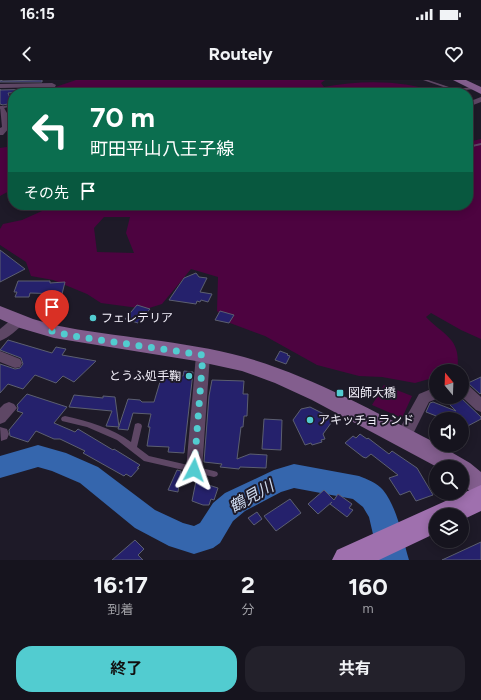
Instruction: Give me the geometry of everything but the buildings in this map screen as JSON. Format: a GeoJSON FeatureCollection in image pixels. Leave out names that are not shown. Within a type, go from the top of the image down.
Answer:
{"type":"FeatureCollection","features":[{"type":"Feature","properties":{"kind":"main road"},"geometry":{"type":"LineString","coordinates":[[460,81],[477,86]]}},
{"type":"Feature","properties":{"kind":"main road"},"geometry":{"type":"LineString","coordinates":[[0,312],[18,322],[73,336],[203,355],[251,366],[292,381],[403,437],[444,460]]}},
{"type":"Feature","properties":{"kind":"main road"},"geometry":{"type":"LineString","coordinates":[[469,476],[481,486]]}},
{"type":"Feature","properties":{"kind":"main road"},"geometry":{"type":"LineString","coordinates":[[459,508],[481,497]]}},
{"type":"Feature","properties":{"kind":"main road"},"geometry":{"type":"LineString","coordinates":[[366,554],[429,522]]}},
{"type":"Feature","properties":{"kind":"street"},"geometry":{"type":"LineString","coordinates":[[0,86],[52,85]]}},
{"type":"Feature","properties":{"kind":"street"},"geometry":{"type":"LineString","coordinates":[[0,108],[6,130]]}},
{"type":"Feature","properties":{"kind":"street"},"geometry":{"type":"LineString","coordinates":[[0,336],[18,322]]}},
{"type":"Feature","properties":{"kind":"street"},"geometry":{"type":"LineString","coordinates":[[194,470],[203,355]]}},
{"type":"Feature","properties":{"kind":"street"},"geometry":{"type":"LineString","coordinates":[[0,356],[15,363]]}},
{"type":"Feature","properties":{"kind":"street"},"geometry":{"type":"LineString","coordinates":[[469,395],[481,406]]}},
{"type":"Feature","properties":{"kind":"street"},"geometry":{"type":"LineString","coordinates":[[403,437],[424,398],[429,396]]}},
{"type":"Feature","properties":{"kind":"lane"},"geometry":{"type":"LineString","coordinates":[[425,80],[449,88]]}},
{"type":"Feature","properties":{"kind":"lane"},"geometry":{"type":"LineString","coordinates":[[466,88],[477,86]]}},
{"type":"Feature","properties":{"kind":"lane"},"geometry":{"type":"LineString","coordinates":[[65,419],[88,424],[120,438],[147,459],[214,474]]}},
{"type":"Feature","properties":{"kind":"lane"},"geometry":{"type":"LineString","coordinates":[[133,448],[138,426]]}},
{"type":"Feature","properties":{"kind":"shaded area"},"geometry":{"type":"Polygon","coordinates":[[[76,80],[325,80],[321,83],[324,87],[353,83],[383,82],[421,88],[53,88],[76,80]]]}},
{"type":"Feature","properties":{"kind":"shaded area"},"geometry":{"type":"Polygon","coordinates":[[[481,139],[481,339],[461,330],[431,313],[426,317],[454,344],[457,351],[458,364],[429,364],[429,379],[415,383],[382,377],[359,376],[317,365],[265,336],[230,323],[217,311],[218,277],[191,269],[162,304],[146,309],[101,303],[87,294],[53,280],[31,276],[26,262],[0,245],[0,229],[3,224],[22,220],[42,211],[41,210],[473,210],[473,141],[481,139]],[[104,217],[94,228],[97,252],[134,253],[126,233],[130,217],[104,217]]]}},
{"type":"Feature","properties":{"kind":"shaded area"},"geometry":{"type":"Polygon","coordinates":[[[8,147],[8,192],[0,196],[0,148],[8,147]]]}},
{"type":"Feature","properties":{"kind":"shaded area"},"geometry":{"type":"Polygon","coordinates":[[[384,385],[412,396],[402,418],[372,405],[384,385]]]}},
{"type":"Feature","properties":{"kind":"waterway","name":"鶴見川"},"geometry":{"type":"LineString","coordinates":[[0,467],[38,456],[57,461],[89,475],[145,519],[179,536],[194,540],[203,538],[210,533],[223,512],[235,502],[274,482],[294,476],[359,488],[373,498],[382,514],[394,560]]}},
{"type":"Feature","properties":{"kind":"place","name":"フェレテリア"},"geometry":{"type":"Point","coordinates":[93,318]}},
{"type":"Feature","properties":{"kind":"place","name":"とうふ処手鞠"},"geometry":{"type":"Point","coordinates":[189,376]}},
{"type":"Feature","properties":{"kind":"place","name":"図師大橋"},"geometry":{"type":"Point","coordinates":[340,393]}},
{"type":"Feature","properties":{"kind":"place","name":"アキッチョランド"},"geometry":{"type":"Point","coordinates":[310,420]}},
{"type":"Feature","properties":{"kind":"route"},"geometry":{"type":"LineString","coordinates":[[52,331],[73,336],[203,355],[194,470]]}}]}
